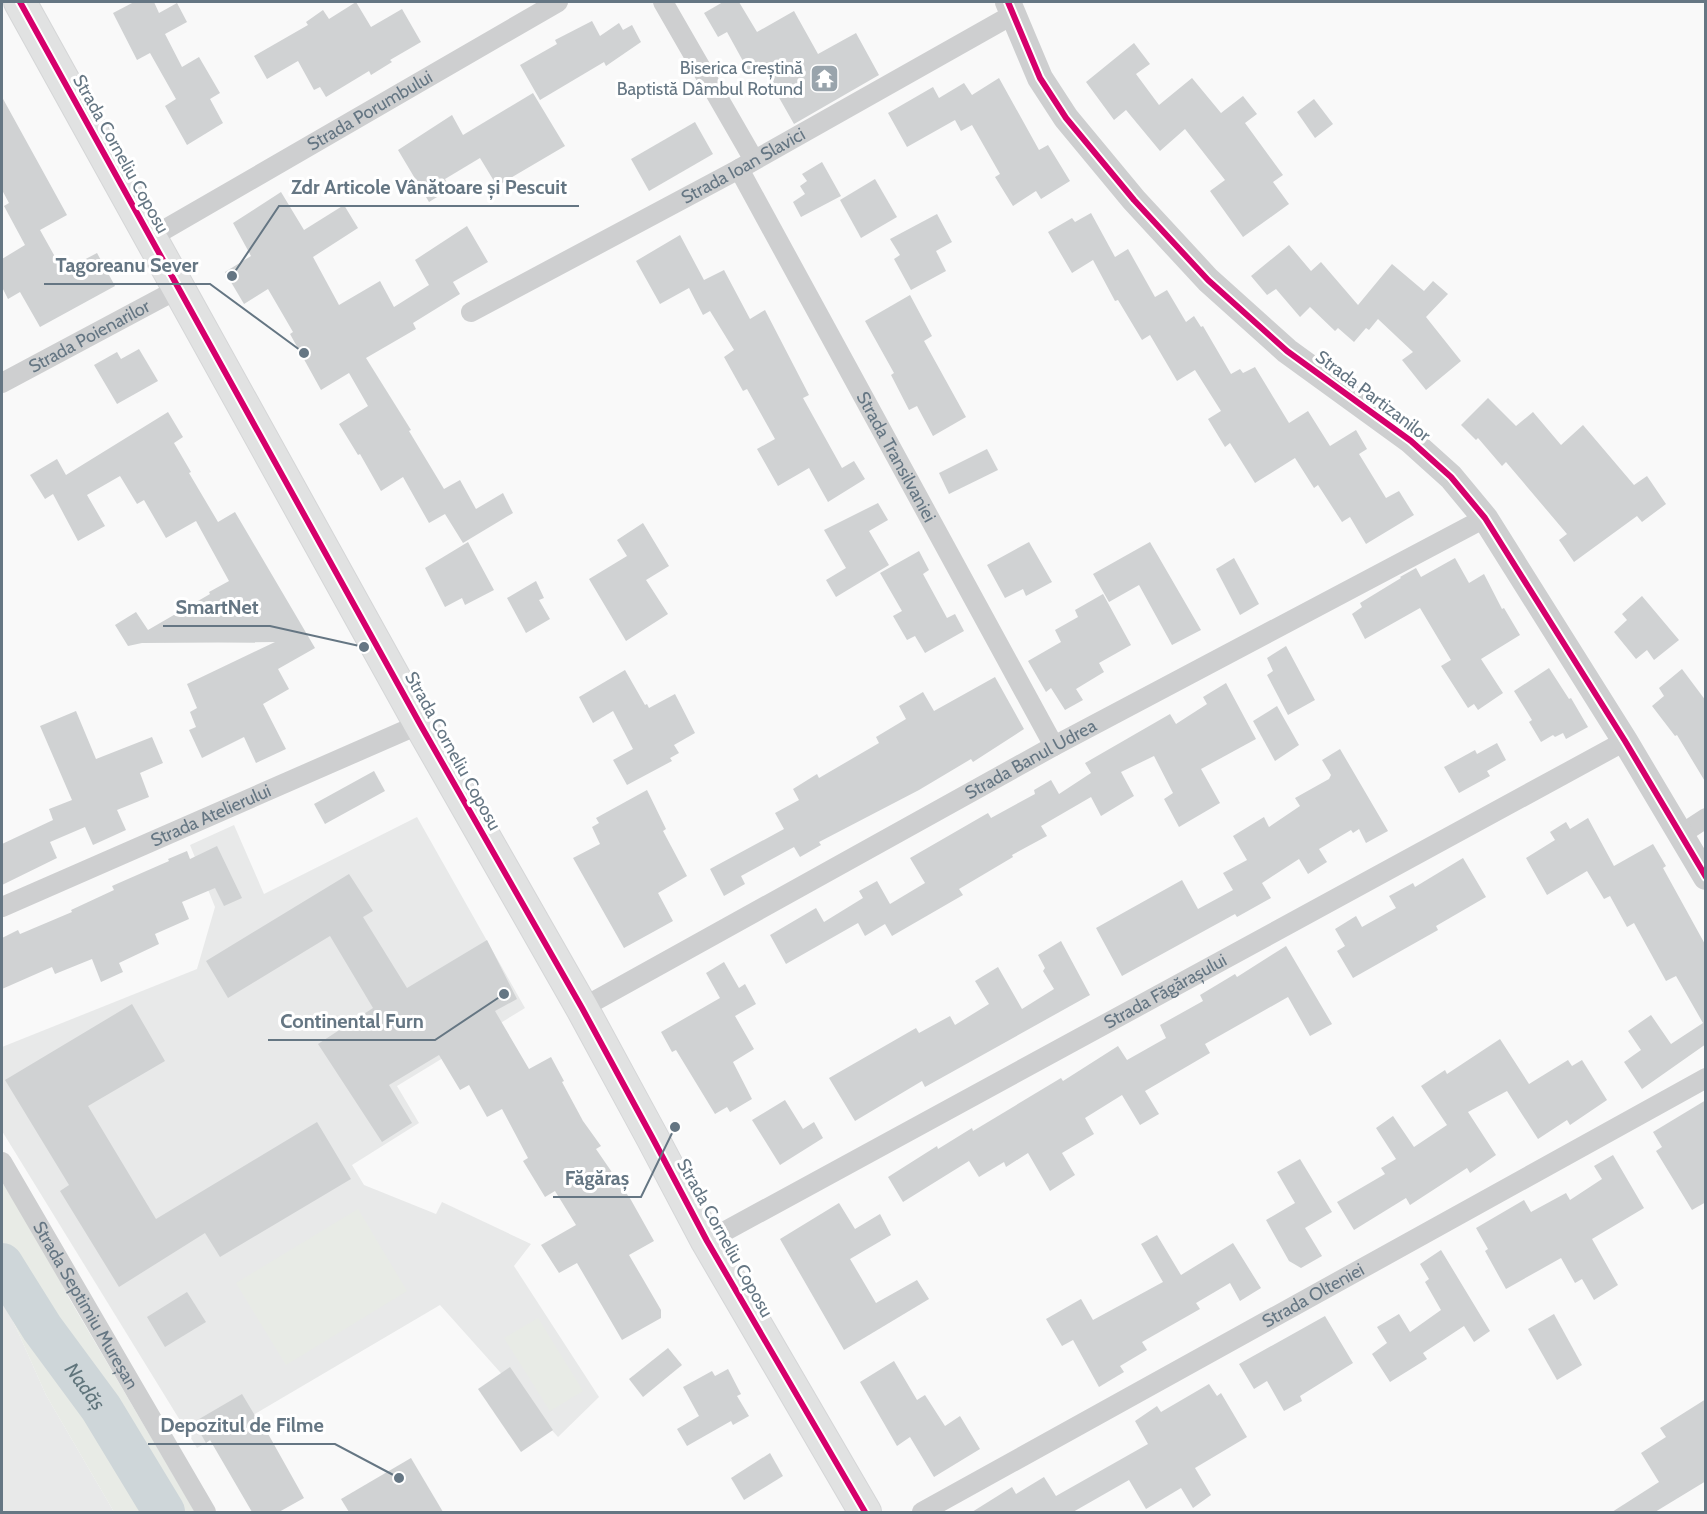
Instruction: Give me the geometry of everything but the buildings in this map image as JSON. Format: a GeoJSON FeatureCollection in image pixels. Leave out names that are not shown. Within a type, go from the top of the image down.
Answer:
{"type":"FeatureCollection","features":[{"type":"Feature","properties":{"kind":"main road","name":"Strada Corneliu Coposu"},"geometry":{"type":"LineString","coordinates":[[20,2],[420,724],[582,1008],[706,1240],[865,1512]]}},
{"type":"Feature","properties":{"kind":"street","name":"Strada Porumbului"},"geometry":{"type":"LineString","coordinates":[[150,238],[558,2]]}},
{"type":"Feature","properties":{"kind":"street","name":"Strada Transilvaniei"},"geometry":{"type":"LineString","coordinates":[[663,2],[1054,746]]}},
{"type":"Feature","properties":{"kind":"street","name":"Strada Ioan Slavici"},"geometry":{"type":"LineString","coordinates":[[471,312],[747,164],[1010,8]]}},
{"type":"Feature","properties":{"kind":"street","name":"Strada Partizanilor"},"geometry":{"type":"LineString","coordinates":[[1010,8],[1040,78],[1066,118],[1127,192],[1208,280],[1287,351],[1411,441],[1451,477],[1485,518],[1625,741],[1706,877]]}},
{"type":"Feature","properties":{"kind":"street","name":"Strada Poienarilor"},"geometry":{"type":"LineString","coordinates":[[2,383],[178,289]]}},
{"type":"Feature","properties":{"kind":"street","name":"Strada Banul Udrea"},"geometry":{"type":"LineString","coordinates":[[582,1008],[1054,746],[1485,518]]}},
{"type":"Feature","properties":{"kind":"street","name":"Strada Atelierului"},"geometry":{"type":"LineString","coordinates":[[2,907],[420,724]]}},
{"type":"Feature","properties":{"kind":"street","name":"Strada Făgărașului"},"geometry":{"type":"LineString","coordinates":[[706,1240],[1625,741]]}},
{"type":"Feature","properties":{"kind":"street"},"geometry":{"type":"LineString","coordinates":[[1680,835],[1706,818]]}},
{"type":"Feature","properties":{"kind":"street","name":"Strada Olteniei"},"geometry":{"type":"LineString","coordinates":[[922,1512],[1706,1078]]}},
{"type":"Feature","properties":{"kind":"street","name":"Strada Septimiu Mureșan"},"geometry":{"type":"LineString","coordinates":[[2,1162],[206,1512]]}},
{"type":"Feature","properties":{"kind":"shaded area"},"geometry":{"type":"Polygon","coordinates":[[[417,817],[525,1008],[397,1086],[419,1123],[352,1165],[364,1185],[436,1214],[442,1202],[531,1244],[514,1266],[599,1397],[558,1437],[440,1305],[197,1448],[2,1131],[2,1047],[197,969],[215,907],[190,845],[234,825],[264,894],[417,817]]]}},
{"type":"Feature","properties":{"kind":"shaded area"},"geometry":{"type":"Polygon","coordinates":[[[2,1182],[40,1241],[69,1298],[195,1512],[114,1512],[46,1395],[2,1296],[2,1182]]]}},
{"type":"Feature","properties":{"kind":"shaded area"},"geometry":{"type":"Polygon","coordinates":[[[358,1209],[407,1291],[286,1365],[236,1283],[358,1209]]]}},
{"type":"Feature","properties":{"kind":"shaded area"},"geometry":{"type":"Polygon","coordinates":[[[2,1296],[46,1395],[114,1512],[2,1512],[2,1296]]]}},
{"type":"Feature","properties":{"kind":"shaded area"},"geometry":{"type":"Polygon","coordinates":[[[538,1318],[583,1391],[550,1411],[504,1338],[538,1318]]]}},
{"type":"Feature","properties":{"kind":"waterway","name":"Nadăș"},"geometry":{"type":"LineString","coordinates":[[2,1264],[42,1328],[101,1408],[164,1512]]}},
{"type":"Feature","properties":{"kind":"cycle path"},"geometry":{"type":"LineString","coordinates":[[20,2],[420,724],[582,1008],[707,1241],[865,1512]]}},
{"type":"Feature","properties":{"kind":"cycle path"},"geometry":{"type":"LineString","coordinates":[[1008,2],[1040,78],[1066,118],[1134,200],[1208,280],[1287,351],[1411,441],[1451,477],[1485,518],[1625,741],[1706,877]]}},
{"type":"Feature","properties":{"kind":"place","name":"Biserica Creștină Baptistă Dâmbul Rotund"},"geometry":{"type":"Point","coordinates":[824,78]}},
{"type":"Feature","properties":{"kind":"place","name":"Zdr Articole Vânătoare și Pescuit"},"geometry":{"type":"Point","coordinates":[232,276]}},
{"type":"Feature","properties":{"kind":"place","name":"Tagoreanu Sever"},"geometry":{"type":"Point","coordinates":[304,353]}},
{"type":"Feature","properties":{"kind":"place","name":"SmartNet"},"geometry":{"type":"Point","coordinates":[364,647]}},
{"type":"Feature","properties":{"kind":"place","name":"Continental Furn"},"geometry":{"type":"Point","coordinates":[504,994]}},
{"type":"Feature","properties":{"kind":"place","name":"Făgăraș"},"geometry":{"type":"Point","coordinates":[675,1127]}},
{"type":"Feature","properties":{"kind":"place","name":"Depozitul de Filme"},"geometry":{"type":"Point","coordinates":[399,1478]}}]}
